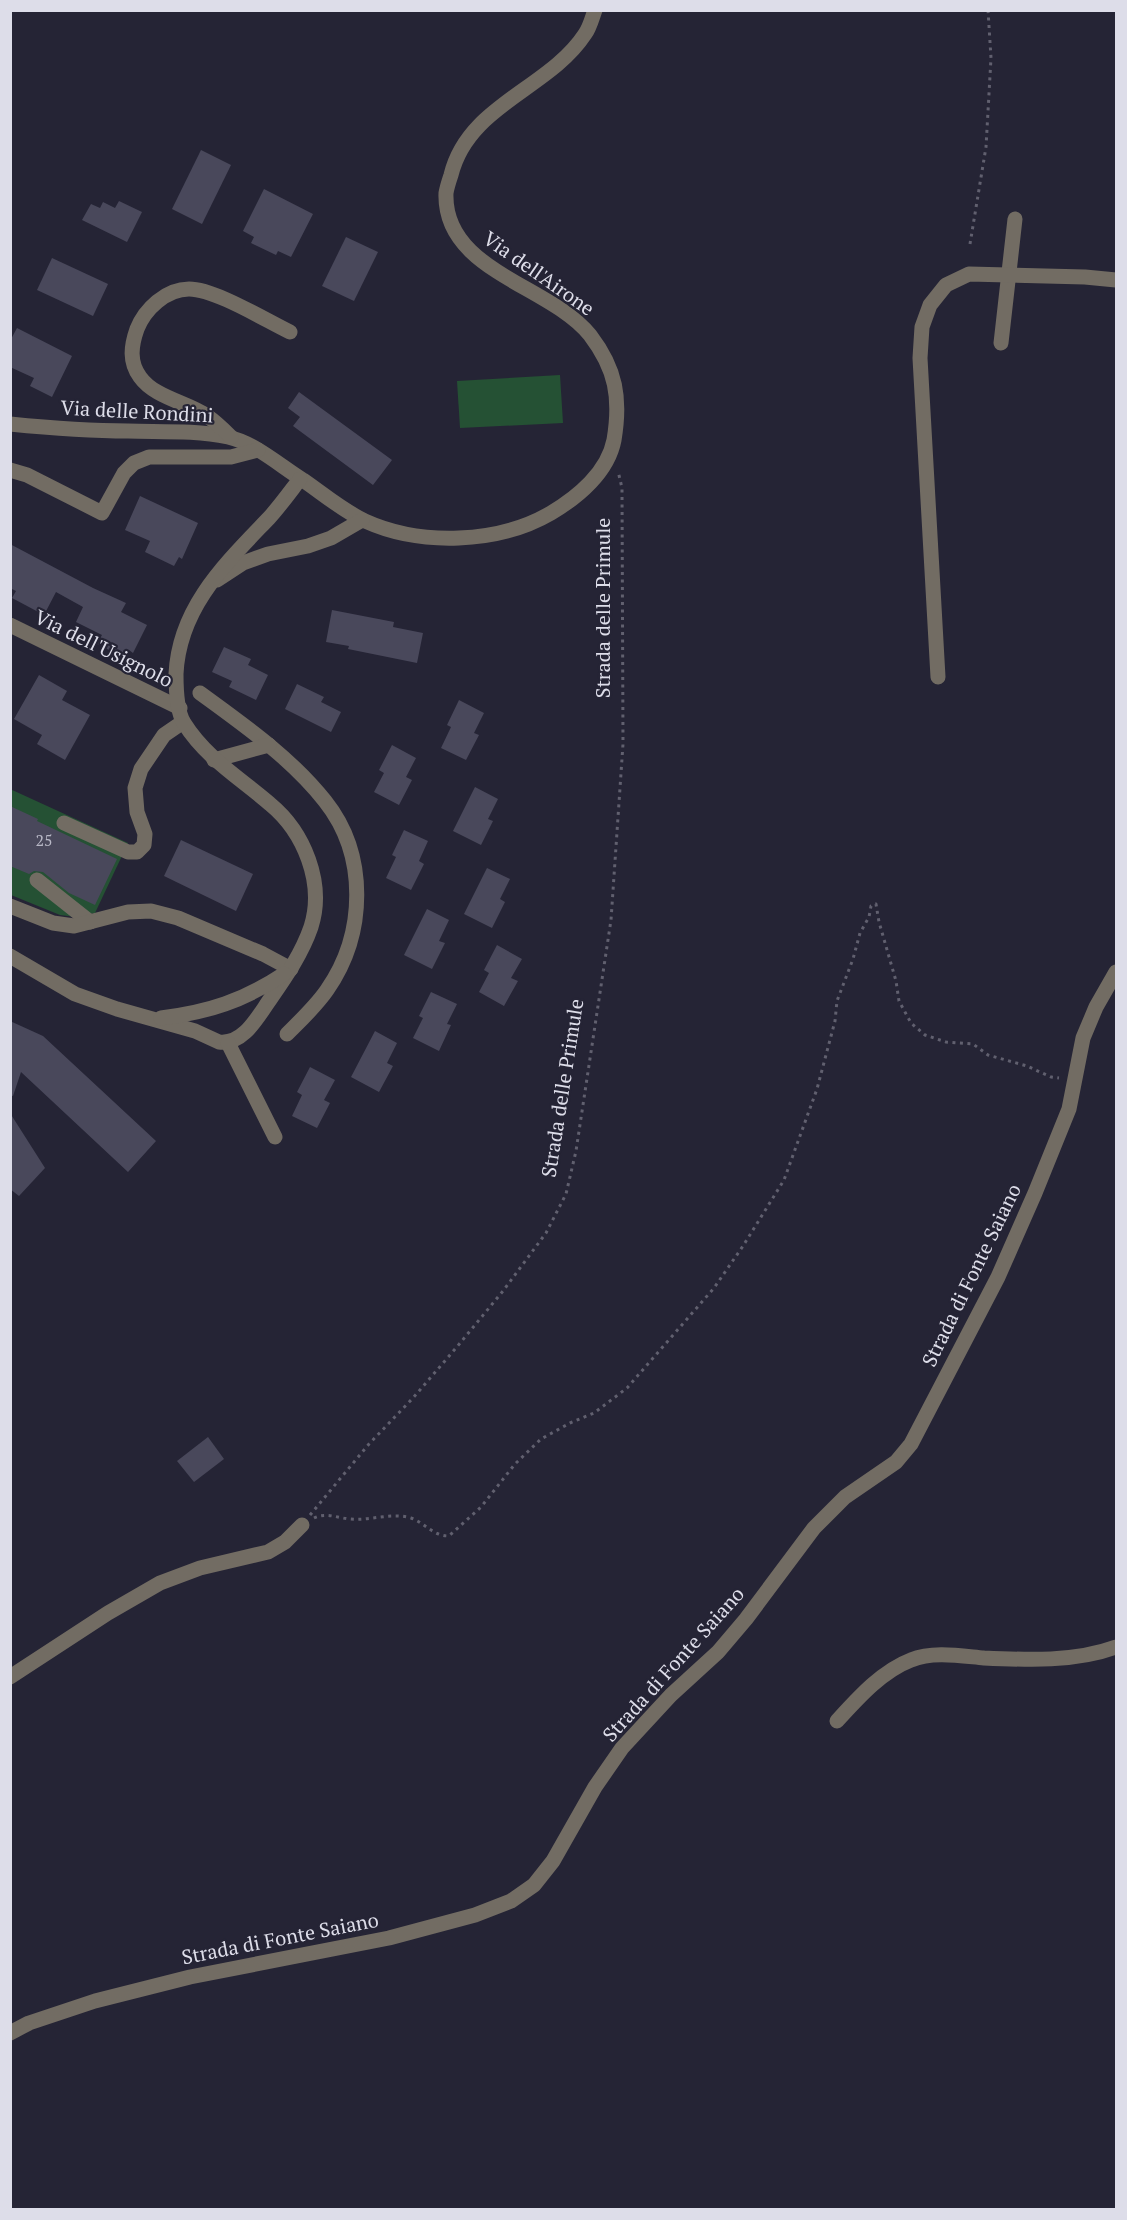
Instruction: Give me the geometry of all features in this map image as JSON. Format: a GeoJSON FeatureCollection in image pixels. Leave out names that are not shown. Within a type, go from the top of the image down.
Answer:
{"type":"FeatureCollection","features":[{"type":"Feature","properties":{"kind":"street","name":"Via dell'Airone"},"geometry":{"type":"LineString","coordinates":[[363,520],[398,533],[442,539],[492,534],[537,521],[571,501],[596,477],[612,449],[617,419],[616,390],[606,358],[587,332],[559,308],[483,262],[462,243],[449,220],[446,192],[455,158],[480,123],[562,59],[586,33],[595,10]]}},
{"type":"Feature","properties":{"kind":"street"},"geometry":{"type":"LineString","coordinates":[[1001,343],[1015,219]]}},
{"type":"Feature","properties":{"kind":"street"},"geometry":{"type":"LineString","coordinates":[[938,677],[920,358],[922,327],[930,305],[946,285],[969,274],[1116,280]]}},
{"type":"Feature","properties":{"kind":"street"},"geometry":{"type":"LineString","coordinates":[[231,437],[207,416],[155,390],[141,379],[133,364],[131,347],[138,326],[151,307],[167,295],[188,289],[209,292],[290,332]]}},
{"type":"Feature","properties":{"kind":"street","name":"Via delle Rondini"},"geometry":{"type":"LineString","coordinates":[[10,424],[68,430],[201,432],[231,437],[258,450],[363,520]]}},
{"type":"Feature","properties":{"kind":"street"},"geometry":{"type":"LineString","coordinates":[[10,470],[27,475],[102,513],[124,473],[134,463],[149,457],[231,457],[258,450]]}},
{"type":"Feature","properties":{"kind":"street"},"geometry":{"type":"LineString","coordinates":[[10,956],[75,994],[228,1043],[252,1026],[291,969],[303,948],[312,924],[315,902],[313,877],[306,852],[292,827],[272,806],[214,760],[182,715],[176,674],[182,641],[193,611],[207,587],[235,552],[271,516],[300,478]]}},
{"type":"Feature","properties":{"kind":"street"},"geometry":{"type":"LineString","coordinates":[[207,587],[243,563],[268,554],[324,541],[363,520]]}},
{"type":"Feature","properties":{"kind":"street","name":"Via dell'Usignolo"},"geometry":{"type":"LineString","coordinates":[[10,625],[182,715]]}},
{"type":"Feature","properties":{"kind":"street"},"geometry":{"type":"LineString","coordinates":[[200,693],[269,745],[326,802],[345,835],[355,869],[357,903],[353,935],[341,966],[328,990],[288,1034]]}},
{"type":"Feature","properties":{"kind":"street"},"geometry":{"type":"LineString","coordinates":[[64,823],[128,852],[137,852],[144,844],[145,834],[137,812],[135,788],[141,769],[164,735],[182,715]]}},
{"type":"Feature","properties":{"kind":"street"},"geometry":{"type":"LineString","coordinates":[[214,760],[269,745]]}},
{"type":"Feature","properties":{"kind":"street"},"geometry":{"type":"LineString","coordinates":[[37,880],[90,922]]}},
{"type":"Feature","properties":{"kind":"street"},"geometry":{"type":"LineString","coordinates":[[10,906],[53,923],[74,926],[129,912],[151,911],[178,918],[263,954],[291,969]]}},
{"type":"Feature","properties":{"kind":"street"},"geometry":{"type":"LineString","coordinates":[[155,1019],[196,1014],[231,1004],[261,990],[291,969]]}},
{"type":"Feature","properties":{"kind":"street","name":"Strada di Fonte Saiano"},"geometry":{"type":"LineString","coordinates":[[10,2033],[29,2023],[95,2001],[190,1977],[389,1938],[475,1915],[511,1900],[534,1885],[553,1862],[595,1787],[622,1748],[671,1695],[718,1652],[746,1619],[814,1528],[845,1497],[896,1462],[911,1444],[998,1277],[1069,1110],[1083,1038],[1096,1007],[1116,972]]}},
{"type":"Feature","properties":{"kind":"street"},"geometry":{"type":"LineString","coordinates":[[228,1043],[275,1137]]}},
{"type":"Feature","properties":{"kind":"street"},"geometry":{"type":"LineString","coordinates":[[10,1677],[160,1583],[200,1568],[268,1552],[285,1542],[302,1525]]}},
{"type":"Feature","properties":{"kind":"street"},"geometry":{"type":"LineString","coordinates":[[837,1721],[859,1697],[891,1671],[912,1659],[938,1655],[1032,1660],[1077,1656],[1116,1647]]}},
{"type":"Feature","properties":{"kind":"path"},"geometry":{"type":"LineString","coordinates":[[970,244],[986,147],[992,58],[988,10]]}},
{"type":"Feature","properties":{"kind":"path","name":"Strada delle Primule"},"geometry":{"type":"LineString","coordinates":[[302,1525],[369,1444],[413,1398],[503,1291],[546,1233],[566,1194],[576,1151],[611,920],[623,744],[622,488],[612,449]]}},
{"type":"Feature","properties":{"kind":"path"},"geometry":{"type":"LineString","coordinates":[[302,1525],[327,1514],[357,1520],[393,1516],[416,1520],[436,1533],[449,1536],[464,1525],[526,1452],[541,1439],[559,1428],[594,1413],[627,1388],[721,1280],[784,1180],[817,1089],[835,1021],[837,1001],[860,933],[872,906],[876,904],[879,922],[897,981],[899,1001],[911,1023],[925,1035],[946,1042],[973,1044],[988,1055],[1028,1066],[1051,1077],[1075,1080]]}},
{"type":"Feature","properties":{"kind":"green space"},"geometry":{"type":"Polygon","coordinates":[[[560,375],[563,423],[460,428],[457,381],[560,375]]]}},
{"type":"Feature","properties":{"kind":"green space"},"geometry":{"type":"Polygon","coordinates":[[[10,789],[128,843],[95,913],[76,917],[60,915],[11,895],[10,789]]]}},
{"type":"Feature","properties":{"kind":"building"},"geometry":{"type":"Polygon","coordinates":[[[201,150],[231,165],[202,224],[172,209],[201,150]]]}},
{"type":"Feature","properties":{"kind":"building"},"geometry":{"type":"Polygon","coordinates":[[[264,189],[313,214],[291,257],[278,251],[276,255],[251,243],[254,237],[243,231],[264,189]]]}},
{"type":"Feature","properties":{"kind":"building"},"geometry":{"type":"Polygon","coordinates":[[[119,201],[142,212],[127,242],[82,220],[91,204],[100,208],[103,202],[115,208],[119,201]]]}},
{"type":"Feature","properties":{"kind":"building"},"geometry":{"type":"Polygon","coordinates":[[[346,237],[378,252],[354,301],[322,286],[346,237]]]}},
{"type":"Feature","properties":{"kind":"building"},"geometry":{"type":"Polygon","coordinates":[[[52,258],[108,284],[93,316],[37,290],[52,258]]]}},
{"type":"Feature","properties":{"kind":"building"},"geometry":{"type":"Polygon","coordinates":[[[17,328],[72,356],[52,397],[30,386],[34,378],[10,367],[10,341],[17,328]]]}},
{"type":"Feature","properties":{"kind":"building"},"geometry":{"type":"Polygon","coordinates":[[[299,392],[392,460],[373,485],[293,426],[300,417],[288,408],[299,392]]]}},
{"type":"Feature","properties":{"kind":"building"},"geometry":{"type":"Polygon","coordinates":[[[140,496],[198,523],[182,559],[179,557],[174,566],[145,552],[150,541],[125,530],[140,496]]]}},
{"type":"Feature","properties":{"kind":"building"},"geometry":{"type":"Polygon","coordinates":[[[10,544],[126,603],[121,612],[147,625],[133,653],[129,650],[125,658],[97,644],[102,635],[76,622],[83,607],[56,592],[44,615],[12,598],[16,591],[10,588],[10,544]]]}},
{"type":"Feature","properties":{"kind":"building"},"geometry":{"type":"Polygon","coordinates":[[[332,610],[394,622],[393,627],[423,633],[417,663],[348,649],[349,646],[326,642],[332,610]]]}},
{"type":"Feature","properties":{"kind":"building"},"geometry":{"type":"Polygon","coordinates":[[[224,647],[251,659],[248,665],[268,675],[256,700],[229,687],[232,681],[212,672],[224,647]]]}},
{"type":"Feature","properties":{"kind":"building"},"geometry":{"type":"Polygon","coordinates":[[[39,675],[67,691],[62,700],[90,715],[65,760],[37,744],[42,735],[14,719],[39,675]]]}},
{"type":"Feature","properties":{"kind":"building"},"geometry":{"type":"Polygon","coordinates":[[[297,684],[324,697],[321,702],[341,712],[331,732],[285,709],[297,684]]]}},
{"type":"Feature","properties":{"kind":"building"},"geometry":{"type":"Polygon","coordinates":[[[459,700],[484,713],[474,733],[479,735],[466,760],[441,748],[451,727],[447,725],[459,700]]]}},
{"type":"Feature","properties":{"kind":"building"},"geometry":{"type":"Polygon","coordinates":[[[392,745],[416,758],[406,777],[412,780],[399,805],[374,792],[384,773],[379,770],[392,745]]]}},
{"type":"Feature","properties":{"kind":"building"},"geometry":{"type":"Polygon","coordinates":[[[475,787],[498,799],[488,819],[493,821],[481,845],[453,831],[475,787]]]}},
{"type":"Feature","properties":{"kind":"building"},"geometry":{"type":"Polygon","coordinates":[[[10,806],[117,859],[95,905],[69,893],[43,872],[34,871],[29,874],[10,866],[10,806]]]}},
{"type":"Feature","properties":{"kind":"building"},"geometry":{"type":"Polygon","coordinates":[[[404,830],[428,841],[419,861],[424,864],[411,890],[386,878],[396,857],[392,855],[404,830]]]}},
{"type":"Feature","properties":{"kind":"building"},"geometry":{"type":"Polygon","coordinates":[[[181,840],[253,874],[236,911],[164,876],[181,840]]]}},
{"type":"Feature","properties":{"kind":"building"},"geometry":{"type":"Polygon","coordinates":[[[487,868],[510,879],[500,899],[505,902],[492,928],[464,914],[487,868]]]}},
{"type":"Feature","properties":{"kind":"building"},"geometry":{"type":"Polygon","coordinates":[[[427,909],[449,920],[439,941],[445,943],[432,969],[404,955],[427,909]]]}},
{"type":"Feature","properties":{"kind":"building"},"geometry":{"type":"Polygon","coordinates":[[[497,945],[522,959],[511,978],[518,981],[504,1006],[479,992],[489,973],[484,970],[497,945]]]}},
{"type":"Feature","properties":{"kind":"building"},"geometry":{"type":"Polygon","coordinates":[[[431,992],[457,1004],[447,1024],[451,1025],[439,1051],[413,1038],[423,1018],[419,1016],[431,992]]]}},
{"type":"Feature","properties":{"kind":"building"},"geometry":{"type":"Polygon","coordinates":[[[10,1021],[43,1036],[156,1141],[128,1172],[21,1072],[13,1096],[10,1095],[10,1021]]]}},
{"type":"Feature","properties":{"kind":"building"},"geometry":{"type":"Polygon","coordinates":[[[375,1031],[397,1043],[387,1063],[393,1066],[379,1092],[351,1077],[375,1031]]]}},
{"type":"Feature","properties":{"kind":"building"},"geometry":{"type":"Polygon","coordinates":[[[310,1067],[335,1080],[324,1100],[330,1103],[317,1128],[292,1116],[302,1095],[297,1092],[310,1067]]]}},
{"type":"Feature","properties":{"kind":"building"},"geometry":{"type":"Polygon","coordinates":[[[10,1113],[45,1168],[19,1196],[10,1189],[10,1113]]]}},
{"type":"Feature","properties":{"kind":"building"},"geometry":{"type":"Polygon","coordinates":[[[208,1437],[224,1459],[194,1482],[177,1461],[208,1437]]]}}]}
